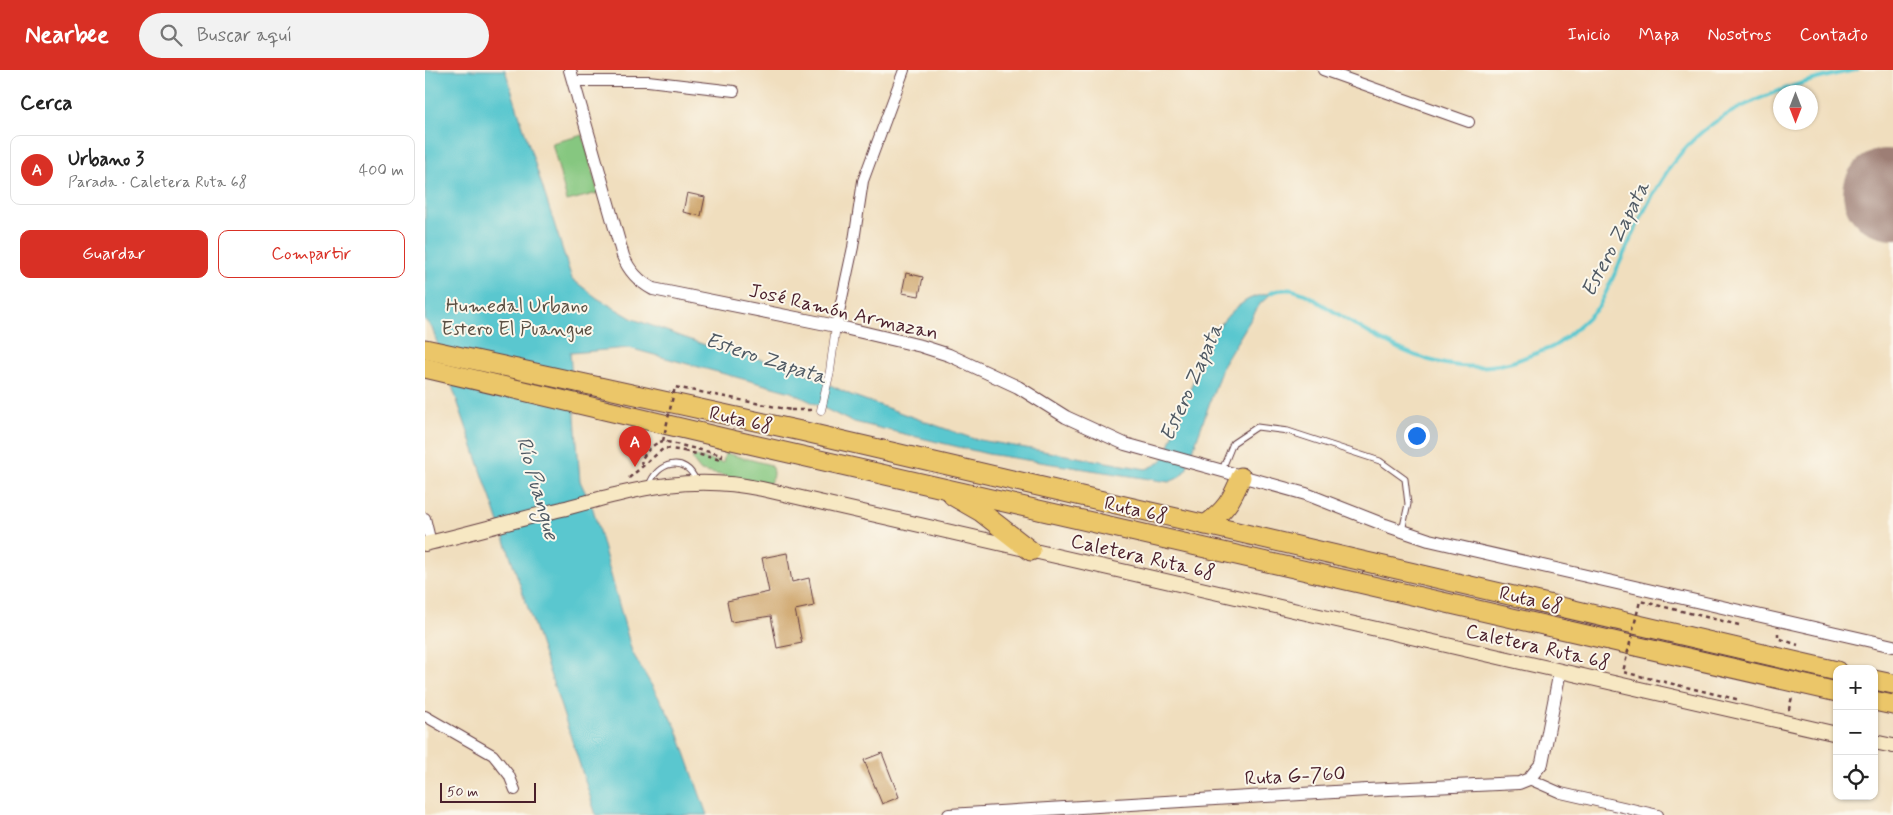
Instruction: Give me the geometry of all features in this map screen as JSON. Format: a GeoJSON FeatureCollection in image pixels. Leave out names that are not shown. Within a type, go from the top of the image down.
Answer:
{"type":"FeatureCollection","features":[{"type":"Feature","properties":{"kind":"highway","name":"Ruta 68"},"geometry":{"type":"LineString","coordinates":[[427,349],[801,431],[1833,670]]}},
{"type":"Feature","properties":{"kind":"highway","name":"Ruta 68"},"geometry":{"type":"LineString","coordinates":[[427,369],[1833,691]]}},
{"type":"Feature","properties":{"kind":"highway"},"geometry":{"type":"LineString","coordinates":[[1205,526],[1228,505],[1241,477]]}},
{"type":"Feature","properties":{"kind":"highway"},"geometry":{"type":"LineString","coordinates":[[935,486],[981,512],[1031,551]]}},
{"type":"Feature","properties":{"kind":"highway"},"geometry":{"type":"LineString","coordinates":[[1878,681],[1893,684]]}},
{"type":"Feature","properties":{"kind":"highway"},"geometry":{"type":"LineString","coordinates":[[1878,702],[1893,705]]}},
{"type":"Feature","properties":{"kind":"main road","name":"Caletera Ruta 68"},"geometry":{"type":"LineString","coordinates":[[432,542],[601,498],[649,488],[696,482],[745,485],[1833,733]]}},
{"type":"Feature","properties":{"kind":"main road"},"geometry":{"type":"LineString","coordinates":[[1878,743],[1893,746]]}},
{"type":"Feature","properties":{"kind":"street"},"geometry":{"type":"LineString","coordinates":[[821,410],[853,247],[863,180],[904,70]]}},
{"type":"Feature","properties":{"kind":"street"},"geometry":{"type":"LineString","coordinates":[[1323,70],[1469,122]]}},
{"type":"Feature","properties":{"kind":"street"},"geometry":{"type":"LineString","coordinates":[[572,76],[648,81],[735,91]]}},
{"type":"Feature","properties":{"kind":"street","name":"José Ramón Armazan"},"geometry":{"type":"LineString","coordinates":[[572,76],[623,256],[632,273],[645,285],[661,292],[836,326],[921,346],[949,355],[1018,387],[1066,417],[1101,434],[1159,455],[1241,477]]}},
{"type":"Feature","properties":{"kind":"street"},"geometry":{"type":"LineString","coordinates":[[1241,477],[1320,499],[1402,532],[1452,546],[1893,646]]}},
{"type":"Feature","properties":{"kind":"street"},"geometry":{"type":"LineString","coordinates":[[425,518],[432,542]]}},
{"type":"Feature","properties":{"kind":"street"},"geometry":{"type":"LineString","coordinates":[[1560,671],[1542,763],[1529,779],[1561,794],[1658,815]]}},
{"type":"Feature","properties":{"kind":"street"},"geometry":{"type":"LineString","coordinates":[[425,716],[493,755],[509,775],[515,790]]}},
{"type":"Feature","properties":{"kind":"street","name":"Ruta G-760"},"geometry":{"type":"LineString","coordinates":[[949,815],[1384,789],[1507,785],[1529,779]]}},
{"type":"Feature","properties":{"kind":"lane"},"geometry":{"type":"LineString","coordinates":[[1222,472],[1233,443],[1257,427],[1288,431],[1380,461],[1405,479],[1408,504],[1402,532]]}},
{"type":"Feature","properties":{"kind":"lane"},"geometry":{"type":"LineString","coordinates":[[649,488],[650,482],[657,472],[671,464],[679,464],[688,469],[696,482]]}},
{"type":"Feature","properties":{"kind":"path"},"geometry":{"type":"LineString","coordinates":[[663,441],[675,387],[791,410],[821,410]]}},
{"type":"Feature","properties":{"kind":"path"},"geometry":{"type":"LineString","coordinates":[[624,481],[664,448],[721,460],[722,455],[663,441],[653,444],[648,449],[641,460],[642,466]]}},
{"type":"Feature","properties":{"kind":"path"},"geometry":{"type":"LineString","coordinates":[[1747,626],[1640,601],[1623,672],[1747,701]]}},
{"type":"Feature","properties":{"kind":"path"},"geometry":{"type":"LineString","coordinates":[[1771,632],[1779,634],[1778,638],[1799,645],[1795,661]]}},
{"type":"Feature","properties":{"kind":"path"},"geometry":{"type":"LineString","coordinates":[[1781,707],[1789,709],[1796,683]]}},
{"type":"Feature","properties":{"kind":"green space"},"geometry":{"type":"Polygon","coordinates":[[[583,135],[598,193],[567,201],[552,143],[583,135]]]}},
{"type":"Feature","properties":{"kind":"green space"},"geometry":{"type":"Polygon","coordinates":[[[725,453],[771,465],[773,475],[768,485],[701,471],[693,461],[693,456],[723,463],[725,453]]]}},
{"type":"Feature","properties":{"kind":"water","name":"Río Puangue"},"geometry":{"type":"Polygon","coordinates":[[[425,70],[505,70],[572,279],[597,298],[633,319],[705,345],[797,369],[851,395],[974,439],[1146,469],[1153,466],[1162,460],[1165,455],[1200,362],[1218,328],[1230,313],[1247,300],[1273,292],[1260,304],[1223,365],[1186,470],[1178,478],[1169,482],[988,454],[850,421],[791,392],[629,348],[570,353],[580,481],[593,509],[632,652],[676,727],[707,815],[596,815],[536,632],[432,328],[425,320],[425,70]]]}},
{"type":"Feature","properties":{"kind":"building"},"geometry":{"type":"Polygon","coordinates":[[[687,193],[705,197],[701,216],[683,212],[687,193]]]}},
{"type":"Feature","properties":{"kind":"building"},"geometry":{"type":"Polygon","coordinates":[[[906,273],[923,277],[919,296],[902,293],[906,273]]]}},
{"type":"Feature","properties":{"kind":"building"},"geometry":{"type":"Polygon","coordinates":[[[787,553],[792,582],[809,578],[814,606],[795,610],[802,643],[777,648],[771,616],[731,622],[727,601],[769,592],[762,558],[787,553]]]}},
{"type":"Feature","properties":{"kind":"building"},"geometry":{"type":"Polygon","coordinates":[[[882,753],[899,797],[882,804],[864,760],[882,753]]]}},
{"type":"Feature","properties":{"kind":"waterway","name":"Estero Zapata"},"geometry":{"type":"LineString","coordinates":[[1270,293],[1284,289],[1302,293],[1402,350],[1427,359],[1453,365],[1480,367],[1508,363],[1545,350],[1564,339],[1599,306],[1643,213],[1669,168],[1685,148],[1703,131],[1736,110],[1775,92],[1817,79],[1856,70]]}},
{"type":"Feature","properties":{"kind":"taxiway"},"geometry":{"type":"LineString","coordinates":[[1887,193],[1886,204],[1893,217]]}},
{"type":"Feature","properties":{"kind":"runway"},"geometry":{"type":"LineString","coordinates":[[1887,193],[1893,195]]}},
{"type":"Feature","properties":{"kind":"place","name":"Urbano 3"},"geometry":{"type":"Point","coordinates":[635,467]}},
{"type":"Feature","properties":{"kind":"park label","name":"Humedal Urbano Estero El Puangue"},"geometry":{"type":"Point","coordinates":[517,316]}}]}
